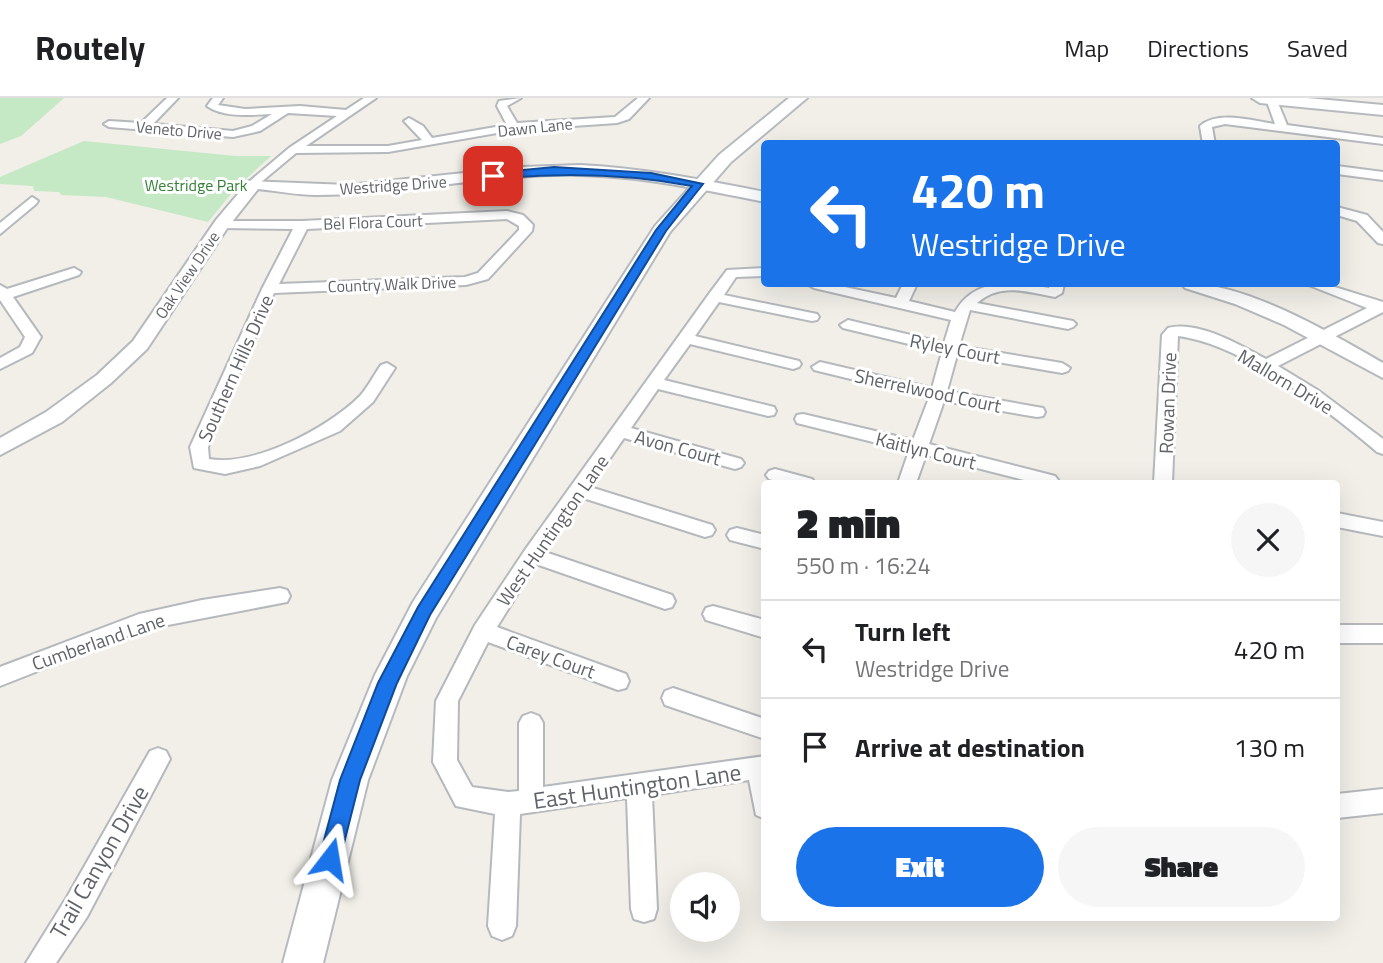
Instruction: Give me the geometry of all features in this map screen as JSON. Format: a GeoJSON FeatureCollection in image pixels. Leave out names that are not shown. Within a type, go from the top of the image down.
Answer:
{"type":"FeatureCollection","features":[{"type":"Feature","properties":{"kind":"main road"},"geometry":{"type":"LineString","coordinates":[[303,963],[350,780],[391,676],[424,611],[662,230],[698,184],[753,131],[799,98]]}},
{"type":"Feature","properties":{"kind":"main road"},"geometry":{"type":"LineString","coordinates":[[1265,99],[1383,110]]}},
{"type":"Feature","properties":{"kind":"street"},"geometry":{"type":"LineString","coordinates":[[144,127],[173,98]]}},
{"type":"Feature","properties":{"kind":"street"},"geometry":{"type":"LineString","coordinates":[[218,98],[212,106],[221,109],[257,112],[299,109],[345,113]]}},
{"type":"Feature","properties":{"kind":"street"},"geometry":{"type":"LineString","coordinates":[[257,112],[264,98]]}},
{"type":"Feature","properties":{"kind":"street","name":"Oak View Drive"},"geometry":{"type":"LineString","coordinates":[[0,448],[54,417],[104,379],[140,345],[222,224],[254,184],[293,150],[371,98]]}},
{"type":"Feature","properties":{"kind":"street"},"geometry":{"type":"LineString","coordinates":[[514,127],[502,106],[503,103],[516,98]]}},
{"type":"Feature","properties":{"kind":"street","name":"Dawn Lane"},"geometry":{"type":"LineString","coordinates":[[293,150],[367,151],[430,143],[514,127],[617,120],[625,117],[644,98]]}},
{"type":"Feature","properties":{"kind":"street"},"geometry":{"type":"LineString","coordinates":[[1265,99],[1282,128]]}},
{"type":"Feature","properties":{"kind":"street","name":"Veneto Drive"},"geometry":{"type":"LineString","coordinates":[[109,124],[242,133],[256,129],[285,110]]}},
{"type":"Feature","properties":{"kind":"street"},"geometry":{"type":"LineString","coordinates":[[409,121],[419,128],[430,143]]}},
{"type":"Feature","properties":{"kind":"street"},"geometry":{"type":"LineString","coordinates":[[1208,140],[1206,126],[1212,122],[1383,141]]}},
{"type":"Feature","properties":{"kind":"street","name":"Westridge Drive"},"geometry":{"type":"LineString","coordinates":[[254,184],[315,190],[357,189],[554,170],[627,173],[761,196]]}},
{"type":"Feature","properties":{"kind":"street"},"geometry":{"type":"LineString","coordinates":[[1340,170],[1383,176]]}},
{"type":"Feature","properties":{"kind":"street"},"geometry":{"type":"LineString","coordinates":[[0,230],[32,201]]}},
{"type":"Feature","properties":{"kind":"street"},"geometry":{"type":"LineString","coordinates":[[1340,212],[1362,218],[1383,240]]}},
{"type":"Feature","properties":{"kind":"street","name":"Bel Flora Court"},"geometry":{"type":"LineString","coordinates":[[222,224],[302,225],[507,215],[523,221]]}},
{"type":"Feature","properties":{"kind":"street","name":"Country Walk Drive"},"geometry":{"type":"LineString","coordinates":[[269,289],[466,281],[483,276],[488,271],[525,231],[526,225],[523,221]]}},
{"type":"Feature","properties":{"kind":"street","name":"Southern Hills Drive"},"geometry":{"type":"LineString","coordinates":[[302,225],[269,289],[199,447],[200,464],[225,468],[260,460],[334,427],[367,398],[387,368]]}},
{"type":"Feature","properties":{"kind":"street","name":"West Huntington Lane"},"geometry":{"type":"LineString","coordinates":[[520,802],[465,798],[445,762],[447,701],[483,631],[532,555],[688,339],[732,273],[761,268]]}},
{"type":"Feature","properties":{"kind":"street"},"geometry":{"type":"LineString","coordinates":[[0,364],[26,351],[33,337],[2,292],[74,272]]}},
{"type":"Feature","properties":{"kind":"street"},"geometry":{"type":"LineString","coordinates":[[834,287],[901,304],[1068,324]]}},
{"type":"Feature","properties":{"kind":"street"},"geometry":{"type":"LineString","coordinates":[[901,304],[909,287]]}},
{"type":"Feature","properties":{"kind":"street"},"geometry":{"type":"LineString","coordinates":[[908,480],[938,395],[962,311],[981,292],[996,287]]}},
{"type":"Feature","properties":{"kind":"street"},"geometry":{"type":"LineString","coordinates":[[1022,287],[1055,293],[1056,287]]}},
{"type":"Feature","properties":{"kind":"street"},"geometry":{"type":"LineString","coordinates":[[1199,287],[1278,316],[1321,336],[1383,372]]}},
{"type":"Feature","properties":{"kind":"street"},"geometry":{"type":"LineString","coordinates":[[1322,287],[1381,307]]}},
{"type":"Feature","properties":{"kind":"street"},"geometry":{"type":"LineString","coordinates":[[714,298],[812,317]]}},
{"type":"Feature","properties":{"kind":"street"},"geometry":{"type":"LineString","coordinates":[[1265,366],[1381,307]]}},
{"type":"Feature","properties":{"kind":"street","name":"Ryley Court"},"geometry":{"type":"LineString","coordinates":[[848,325],[950,349],[1062,368]]}},
{"type":"Feature","properties":{"kind":"street","name":"Mallorn Drive"},"geometry":{"type":"LineString","coordinates":[[1181,330],[1203,334],[1265,366],[1356,424],[1383,448]]}},
{"type":"Feature","properties":{"kind":"street","name":"Rowan Drive"},"geometry":{"type":"LineString","coordinates":[[1163,480],[1170,335],[1173,331],[1181,330]]}},
{"type":"Feature","properties":{"kind":"street"},"geometry":{"type":"LineString","coordinates":[[688,339],[793,364]]}},
{"type":"Feature","properties":{"kind":"street","name":"Sherrelwood Court"},"geometry":{"type":"LineString","coordinates":[[820,367],[938,395],[1037,412]]}},
{"type":"Feature","properties":{"kind":"street"},"geometry":{"type":"LineString","coordinates":[[656,383],[768,411]]}},
{"type":"Feature","properties":{"kind":"street","name":"Kaitlyn Court"},"geometry":{"type":"LineString","coordinates":[[803,419],[1049,480]]}},
{"type":"Feature","properties":{"kind":"street","name":"Avon Court"},"geometry":{"type":"LineString","coordinates":[[620,431],[735,463]]}},
{"type":"Feature","properties":{"kind":"street"},"geometry":{"type":"LineString","coordinates":[[775,475],[794,480]]}},
{"type":"Feature","properties":{"kind":"street"},"geometry":{"type":"LineString","coordinates":[[580,490],[705,530]]}},
{"type":"Feature","properties":{"kind":"street"},"geometry":{"type":"LineString","coordinates":[[1340,521],[1383,529]]}},
{"type":"Feature","properties":{"kind":"street"},"geometry":{"type":"LineString","coordinates":[[737,535],[761,541]]}},
{"type":"Feature","properties":{"kind":"street"},"geometry":{"type":"LineString","coordinates":[[532,555],[665,601]]}},
{"type":"Feature","properties":{"kind":"street","name":"Cumberland Lane"},"geometry":{"type":"LineString","coordinates":[[0,677],[139,622],[202,608],[280,596]]}},
{"type":"Feature","properties":{"kind":"street"},"geometry":{"type":"LineString","coordinates":[[712,614],[761,628]]}},
{"type":"Feature","properties":{"kind":"street","name":"Carey Court"},"geometry":{"type":"LineString","coordinates":[[483,631],[618,681]]}},
{"type":"Feature","properties":{"kind":"street"},"geometry":{"type":"LineString","coordinates":[[1340,634],[1383,634]]}},
{"type":"Feature","properties":{"kind":"street"},"geometry":{"type":"LineString","coordinates":[[673,698],[761,728]]}},
{"type":"Feature","properties":{"kind":"street"},"geometry":{"type":"LineString","coordinates":[[502,926],[531,723]]}},
{"type":"Feature","properties":{"kind":"street","name":"Trail Canyon Drive"},"geometry":{"type":"LineString","coordinates":[[40,963],[77,907],[158,760]]}},
{"type":"Feature","properties":{"kind":"street","name":"East Huntington Lane"},"geometry":{"type":"LineString","coordinates":[[520,802],[761,768]]}},
{"type":"Feature","properties":{"kind":"street"},"geometry":{"type":"LineString","coordinates":[[639,784],[644,909]]}},
{"type":"Feature","properties":{"kind":"street"},"geometry":{"type":"LineString","coordinates":[[1340,806],[1383,801]]}},
{"type":"Feature","properties":{"kind":"green space"},"geometry":{"type":"Polygon","coordinates":[[[0,98],[64,98],[21,136],[0,144],[0,98]]]}},
{"type":"Feature","properties":{"kind":"green space","name":"Westridge Park"},"geometry":{"type":"Polygon","coordinates":[[[84,141],[235,156],[271,156],[235,189],[208,222],[106,197],[61,195],[59,192],[34,191],[33,186],[0,184],[0,177],[84,141]]]}},
{"type":"Feature","properties":{"kind":"route"},"geometry":{"type":"LineString","coordinates":[[330,859],[350,780],[388,683],[424,611],[662,230],[698,184],[603,171],[554,170],[493,176]]}}]}
